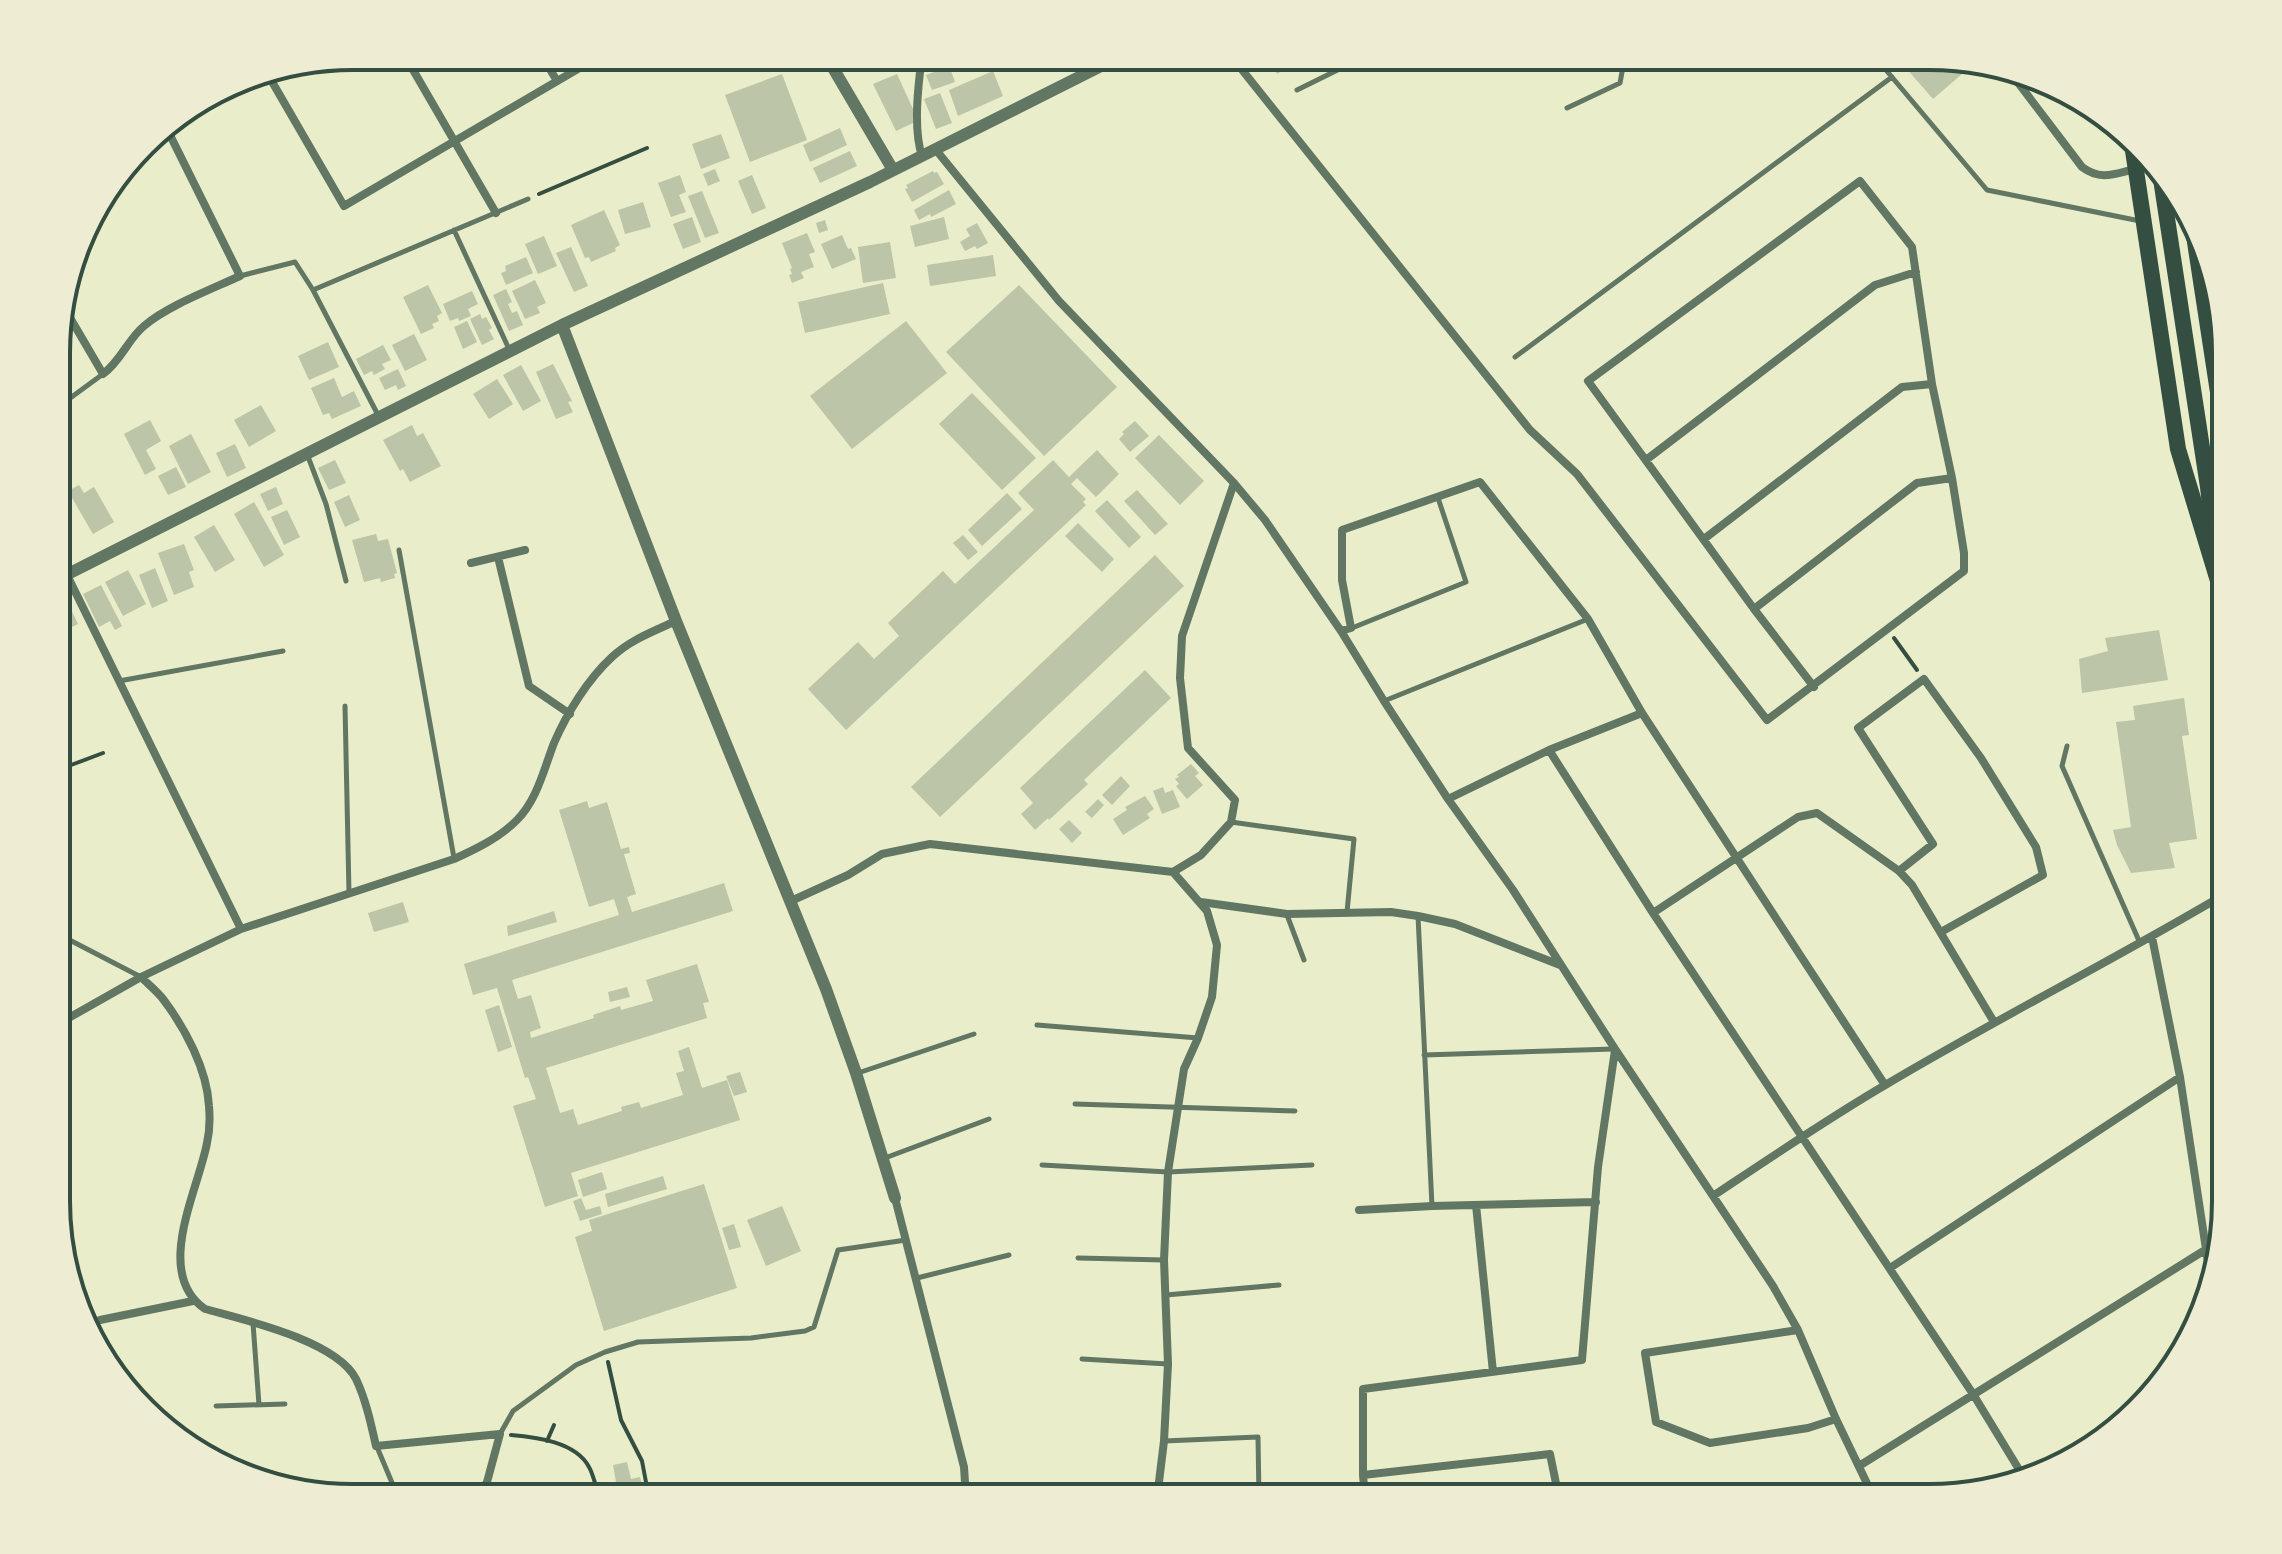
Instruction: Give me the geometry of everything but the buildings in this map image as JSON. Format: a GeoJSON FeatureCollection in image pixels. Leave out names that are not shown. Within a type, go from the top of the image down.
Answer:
{"type":"FeatureCollection","features":[{"type":"Feature","properties":{"kind":"main road"},"geometry":{"type":"LineString","coordinates":[[2134,158],[2178,449],[2211,559]]}},
{"type":"Feature","properties":{"kind":"main road"},"geometry":{"type":"LineString","coordinates":[[2163,195],[2211,517]]}},
{"type":"Feature","properties":{"kind":"main road"},"geometry":{"type":"LineString","coordinates":[[2199,270],[2211,347]]}},
{"type":"Feature","properties":{"kind":"street"},"geometry":{"type":"LineString","coordinates":[[413,70],[496,213]]}},
{"type":"Feature","properties":{"kind":"street"},"geometry":{"type":"LineString","coordinates":[[550,70],[557,81]]}},
{"type":"Feature","properties":{"kind":"street"},"geometry":{"type":"LineString","coordinates":[[272,82],[344,206],[576,70]]}},
{"type":"Feature","properties":{"kind":"street"},"geometry":{"type":"LineString","coordinates":[[834,70],[893,170]]}},
{"type":"Feature","properties":{"kind":"street"},"geometry":{"type":"LineString","coordinates":[[920,70],[917,140],[922,156]]}},
{"type":"Feature","properties":{"kind":"street"},"geometry":{"type":"LineString","coordinates":[[70,573],[562,325],[936,150],[1093,70]]}},
{"type":"Feature","properties":{"kind":"street"},"geometry":{"type":"LineString","coordinates":[[1243,71],[1530,430],[1577,474],[1767,720],[1814,687],[1964,571],[1952,478],[1932,384],[1912,247],[1860,181],[1588,381],[1814,687]]}},
{"type":"Feature","properties":{"kind":"street"},"geometry":{"type":"LineString","coordinates":[[2020,85],[2082,167],[2093,175],[2135,169]]}},
{"type":"Feature","properties":{"kind":"street"},"geometry":{"type":"LineString","coordinates":[[72,321],[103,374],[115,365],[143,327],[181,304],[240,276],[171,136]]}},
{"type":"Feature","properties":{"kind":"street"},"geometry":{"type":"LineString","coordinates":[[936,150],[1059,301],[1234,483],[1346,630],[1384,701],[1513,890],[1773,1286],[1798,1330],[1867,1484]]}},
{"type":"Feature","properties":{"kind":"street"},"geometry":{"type":"LineString","coordinates":[[1646,460],[1875,285],[1916,272]]}},
{"type":"Feature","properties":{"kind":"street"},"geometry":{"type":"LineString","coordinates":[[562,325],[676,621],[826,989],[856,1073],[917,1278],[964,1467],[965,1483]]}},
{"type":"Feature","properties":{"kind":"street"},"geometry":{"type":"LineString","coordinates":[[1704,539],[1902,387],[1932,384]]}},
{"type":"Feature","properties":{"kind":"street"},"geometry":{"type":"LineString","coordinates":[[1754,609],[1917,483],[1952,478]]}},
{"type":"Feature","properties":{"kind":"street"},"geometry":{"type":"LineString","coordinates":[[1346,630],[1342,530],[1480,482],[1588,619],[1642,713],[1885,1085]]}},
{"type":"Feature","properties":{"kind":"street"},"geometry":{"type":"LineString","coordinates":[[791,901],[848,875],[882,854],[930,844],[1173,872],[1201,855],[1231,822],[1235,800],[1188,748],[1180,678],[1182,636],[1234,483]]}},
{"type":"Feature","properties":{"kind":"street"},"geometry":{"type":"LineString","coordinates":[[471,563],[525,550]]}},
{"type":"Feature","properties":{"kind":"street"},"geometry":{"type":"LineString","coordinates":[[498,557],[529,686],[570,714]]}},
{"type":"Feature","properties":{"kind":"street"},"geometry":{"type":"LineString","coordinates":[[70,592],[119,681],[241,929]]}},
{"type":"Feature","properties":{"kind":"street"},"geometry":{"type":"LineString","coordinates":[[71,1017],[141,977],[241,929],[454,859],[500,834],[527,807],[555,740],[595,675],[632,641],[676,621]]}},
{"type":"Feature","properties":{"kind":"street"},"geometry":{"type":"LineString","coordinates":[[1899,871],[1933,844],[1858,728],[1924,679],[1981,758],[2036,847],[2043,875],[1941,932]]}},
{"type":"Feature","properties":{"kind":"street"},"geometry":{"type":"LineString","coordinates":[[1448,799],[1549,750],[1642,713]]}},
{"type":"Feature","properties":{"kind":"street"},"geometry":{"type":"LineString","coordinates":[[1549,750],[1653,913],[1973,1394],[2019,1469]]}},
{"type":"Feature","properties":{"kind":"street"},"geometry":{"type":"LineString","coordinates":[[1653,913],[1798,817],[1817,813],[1899,871],[1912,885],[1994,1022]]}},
{"type":"Feature","properties":{"kind":"street"},"geometry":{"type":"LineString","coordinates":[[1159,1484],[1168,1364],[1164,1260],[1168,1172],[1184,1069],[1212,997],[1217,945],[1207,911],[1173,872]]}},
{"type":"Feature","properties":{"kind":"street"},"geometry":{"type":"LineString","coordinates":[[1200,902],[1287,914],[1391,912],[1418,916],[1455,924],[1560,965]]}},
{"type":"Feature","properties":{"kind":"street"},"geometry":{"type":"LineString","coordinates":[[1713,1196],[1885,1085],[2212,902]]}},
{"type":"Feature","properties":{"kind":"street"},"geometry":{"type":"LineString","coordinates":[[2152,937],[2180,1077],[2206,1258]]}},
{"type":"Feature","properties":{"kind":"street"},"geometry":{"type":"LineString","coordinates":[[141,977],[163,998],[186,1036],[205,1078],[209,1102],[208,1142],[185,1214],[180,1259],[186,1290],[193,1301],[205,1309],[290,1334],[340,1360],[355,1377],[376,1446],[500,1434],[486,1483]]}},
{"type":"Feature","properties":{"kind":"street"},"geometry":{"type":"LineString","coordinates":[[1364,1484],[1363,1389],[1582,1360],[1598,1167],[1615,1049]]}},
{"type":"Feature","properties":{"kind":"street"},"geometry":{"type":"LineString","coordinates":[[1890,1268],[2180,1077]]}},
{"type":"Feature","properties":{"kind":"street"},"geometry":{"type":"LineString","coordinates":[[1359,1210],[1596,1202]]}},
{"type":"Feature","properties":{"kind":"street"},"geometry":{"type":"LineString","coordinates":[[1476,1205],[1493,1372]]}},
{"type":"Feature","properties":{"kind":"street"},"geometry":{"type":"LineString","coordinates":[[1859,1466],[2208,1249]]}},
{"type":"Feature","properties":{"kind":"street"},"geometry":{"type":"LineString","coordinates":[[100,1320],[193,1301]]}},
{"type":"Feature","properties":{"kind":"street"},"geometry":{"type":"LineString","coordinates":[[1798,1330],[1645,1353],[1656,1422],[1710,1443],[1808,1428],[1836,1419]]}},
{"type":"Feature","properties":{"kind":"street"},"geometry":{"type":"LineString","coordinates":[[1363,1475],[1550,1454],[1556,1484]]}},
{"type":"Feature","properties":{"kind":"lane"},"geometry":{"type":"LineString","coordinates":[[1297,90],[1336,71]]}},
{"type":"Feature","properties":{"kind":"lane"},"geometry":{"type":"LineString","coordinates":[[1567,108],[1620,83],[1622,71]]}},
{"type":"Feature","properties":{"kind":"lane"},"geometry":{"type":"LineString","coordinates":[[1887,71],[1987,190],[2145,222]]}},
{"type":"Feature","properties":{"kind":"lane"},"geometry":{"type":"LineString","coordinates":[[1515,357],[1892,77]]}},
{"type":"Feature","properties":{"kind":"lane"},"geometry":{"type":"LineString","coordinates":[[313,290],[528,199]]}},
{"type":"Feature","properties":{"kind":"lane"},"geometry":{"type":"LineString","coordinates":[[454,230],[510,351]]}},
{"type":"Feature","properties":{"kind":"lane"},"geometry":{"type":"LineString","coordinates":[[240,276],[295,262],[313,290],[379,417]]}},
{"type":"Feature","properties":{"kind":"lane"},"geometry":{"type":"LineString","coordinates":[[70,398],[103,374]]}},
{"type":"Feature","properties":{"kind":"lane"},"geometry":{"type":"LineString","coordinates":[[306,453],[326,504],[346,581]]}},
{"type":"Feature","properties":{"kind":"lane"},"geometry":{"type":"LineString","coordinates":[[1346,630],[1466,582],[1438,498]]}},
{"type":"Feature","properties":{"kind":"lane"},"geometry":{"type":"LineString","coordinates":[[399,550],[454,859]]}},
{"type":"Feature","properties":{"kind":"lane"},"geometry":{"type":"LineString","coordinates":[[1384,701],[1588,619]]}},
{"type":"Feature","properties":{"kind":"lane"},"geometry":{"type":"LineString","coordinates":[[119,681],[283,651]]}},
{"type":"Feature","properties":{"kind":"lane"},"geometry":{"type":"LineString","coordinates":[[345,706],[349,894]]}},
{"type":"Feature","properties":{"kind":"lane"},"geometry":{"type":"LineString","coordinates":[[2067,746],[2062,766],[2140,944]]}},
{"type":"Feature","properties":{"kind":"lane"},"geometry":{"type":"LineString","coordinates":[[1231,822],[1354,839],[1347,912]]}},
{"type":"Feature","properties":{"kind":"lane"},"geometry":{"type":"LineString","coordinates":[[1287,914],[1304,960]]}},
{"type":"Feature","properties":{"kind":"lane"},"geometry":{"type":"LineString","coordinates":[[1418,916],[1432,1206]]}},
{"type":"Feature","properties":{"kind":"lane"},"geometry":{"type":"LineString","coordinates":[[71,941],[141,977]]}},
{"type":"Feature","properties":{"kind":"lane"},"geometry":{"type":"LineString","coordinates":[[1037,1025],[1198,1038]]}},
{"type":"Feature","properties":{"kind":"lane"},"geometry":{"type":"LineString","coordinates":[[856,1073],[974,1034]]}},
{"type":"Feature","properties":{"kind":"lane"},"geometry":{"type":"LineString","coordinates":[[1424,1055],[1615,1049]]}},
{"type":"Feature","properties":{"kind":"lane"},"geometry":{"type":"LineString","coordinates":[[1075,1104],[1295,1111]]}},
{"type":"Feature","properties":{"kind":"lane"},"geometry":{"type":"LineString","coordinates":[[883,1159],[989,1119]]}},
{"type":"Feature","properties":{"kind":"lane"},"geometry":{"type":"LineString","coordinates":[[1042,1165],[1168,1172],[1312,1165]]}},
{"type":"Feature","properties":{"kind":"lane"},"geometry":{"type":"LineString","coordinates":[[500,1434],[513,1411],[576,1365],[605,1352],[638,1342],[751,1338],[814,1327],[838,1250],[906,1240]]}},
{"type":"Feature","properties":{"kind":"lane"},"geometry":{"type":"LineString","coordinates":[[917,1278],[1009,1255]]}},
{"type":"Feature","properties":{"kind":"lane"},"geometry":{"type":"LineString","coordinates":[[1078,1258],[1164,1260]]}},
{"type":"Feature","properties":{"kind":"lane"},"geometry":{"type":"LineString","coordinates":[[1166,1295],[1279,1285]]}},
{"type":"Feature","properties":{"kind":"lane"},"geometry":{"type":"LineString","coordinates":[[253,1322],[259,1405]]}},
{"type":"Feature","properties":{"kind":"lane"},"geometry":{"type":"LineString","coordinates":[[1082,1359],[1168,1364]]}},
{"type":"Feature","properties":{"kind":"lane"},"geometry":{"type":"LineString","coordinates":[[216,1406],[285,1404]]}},
{"type":"Feature","properties":{"kind":"lane"},"geometry":{"type":"LineString","coordinates":[[1164,1441],[1258,1437],[1259,1484]]}},
{"type":"Feature","properties":{"kind":"lane"},"geometry":{"type":"LineString","coordinates":[[376,1446],[392,1483]]}},
{"type":"Feature","properties":{"kind":"path"},"geometry":{"type":"LineString","coordinates":[[528,199],[647,148]]}},
{"type":"Feature","properties":{"kind":"path"},"geometry":{"type":"LineString","coordinates":[[1888,630],[1924,679]]}},
{"type":"Feature","properties":{"kind":"path"},"geometry":{"type":"LineString","coordinates":[[70,765],[103,753]]}},
{"type":"Feature","properties":{"kind":"path"},"geometry":{"type":"LineString","coordinates":[[605,1352],[621,1420],[642,1461],[646,1483]]}},
{"type":"Feature","properties":{"kind":"path"},"geometry":{"type":"LineString","coordinates":[[547,1441],[554,1425]]}},
{"type":"Feature","properties":{"kind":"path"},"geometry":{"type":"LineString","coordinates":[[518,1436],[571,1449],[588,1465],[595,1483]]}}]}
